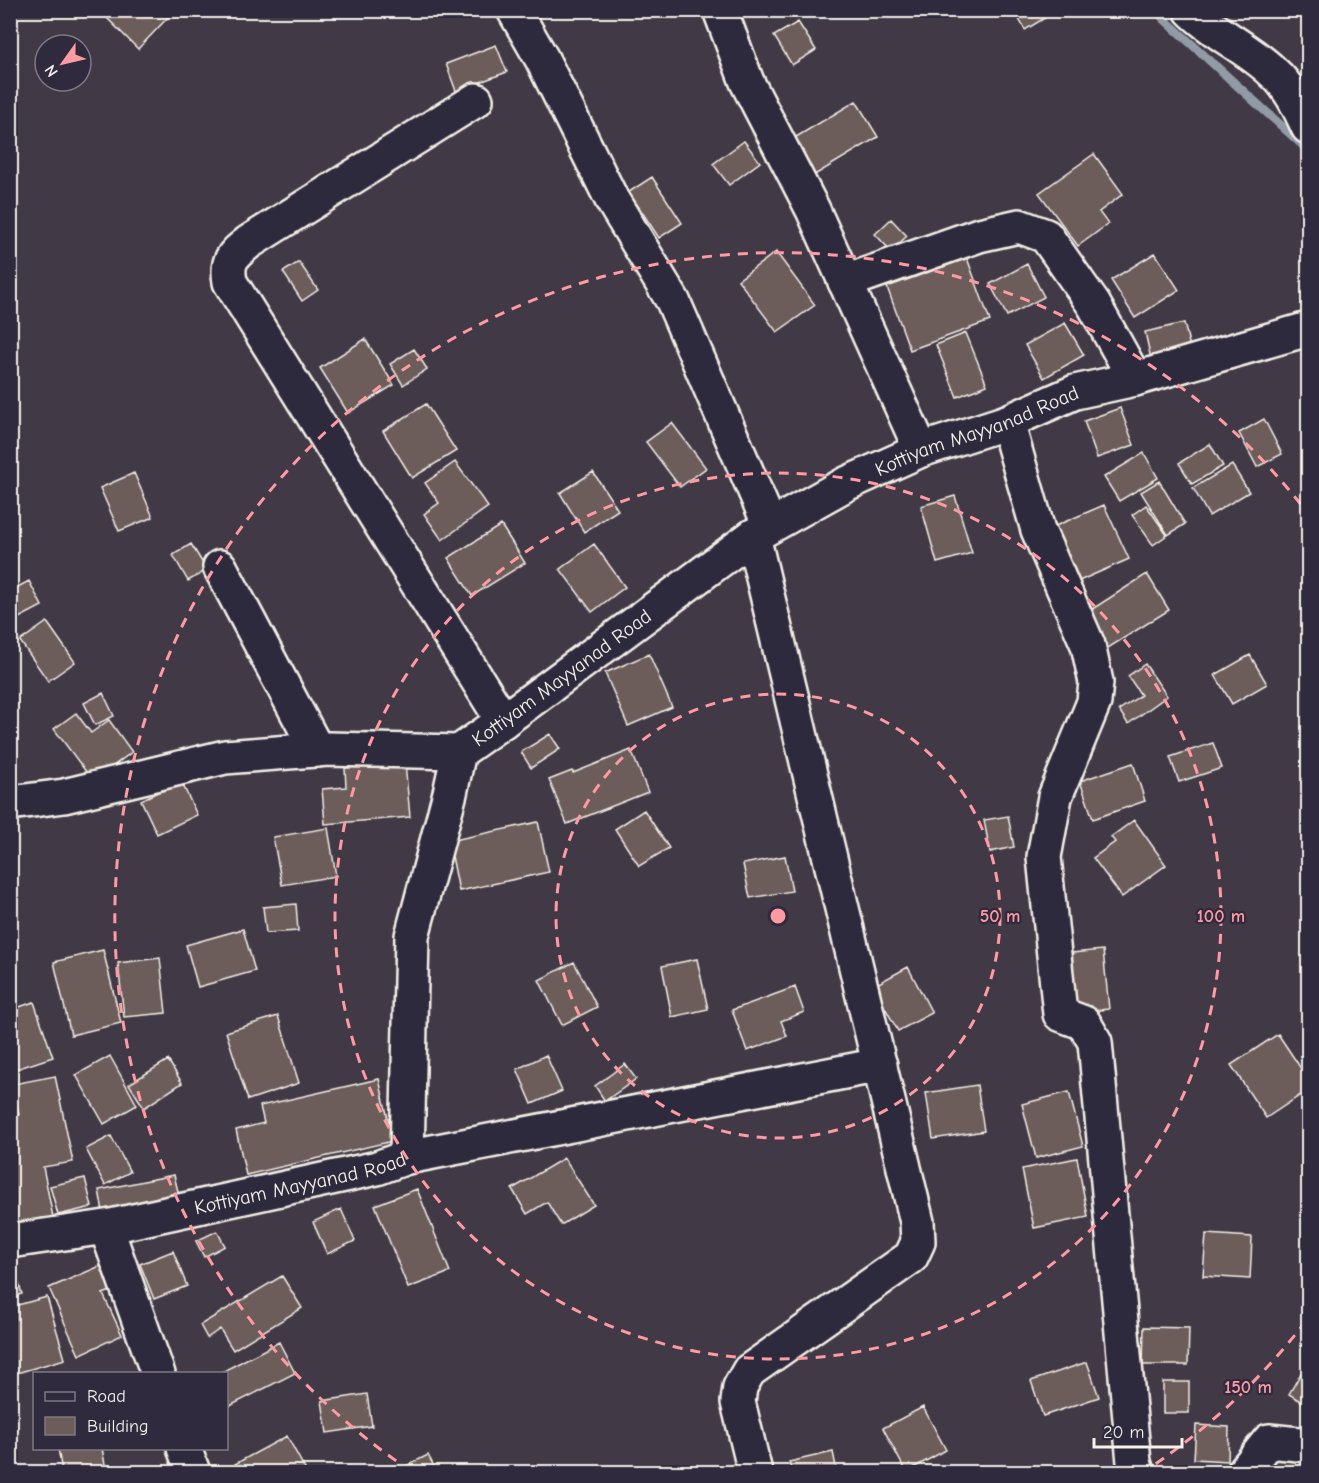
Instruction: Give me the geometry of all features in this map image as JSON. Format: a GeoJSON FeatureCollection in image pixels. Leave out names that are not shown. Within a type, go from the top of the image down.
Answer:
{"type":"FeatureCollection","features":[{"type":"Feature","properties":{"kind":"street"},"geometry":{"type":"LineString","coordinates":[[514,10],[542,59],[612,200],[673,301],[761,531],[917,1222],[918,1242],[911,1257],[749,1371],[740,1387],[738,1402],[755,1473]]}},
{"type":"Feature","properties":{"kind":"street"},"geometry":{"type":"LineString","coordinates":[[720,10],[747,82],[813,210],[921,450]]}},
{"type":"Feature","properties":{"kind":"street"},"geometry":{"type":"LineString","coordinates":[[1191,10],[1220,36],[1274,72],[1295,98],[1308,127]]}},
{"type":"Feature","properties":{"kind":"street"},"geometry":{"type":"LineString","coordinates":[[476,100],[249,242],[234,253],[227,268],[230,282],[503,721]]}},
{"type":"Feature","properties":{"kind":"street"},"geometry":{"type":"LineString","coordinates":[[845,282],[979,235],[1019,226],[1046,236],[1094,305],[1135,380]]}},
{"type":"Feature","properties":{"kind":"street","name":"Kottiyam Mayyanad Road"},"geometry":{"type":"LineString","coordinates":[[10,1241],[106,1227],[377,1168],[407,1157],[412,936],[459,752],[761,531],[846,484],[921,450],[1007,422],[1075,392],[1135,380],[1308,329]]}},
{"type":"Feature","properties":{"kind":"street"},"geometry":{"type":"LineString","coordinates":[[1007,422],[1038,530],[1088,645],[1096,682],[1095,702],[1055,797],[1044,857],[1060,1014],[1084,1023],[1095,1042],[1133,1451],[1137,1473]]}},
{"type":"Feature","properties":{"kind":"street"},"geometry":{"type":"LineString","coordinates":[[220,567],[317,750]]}},
{"type":"Feature","properties":{"kind":"street"},"geometry":{"type":"LineString","coordinates":[[10,803],[64,796],[225,757],[317,750],[459,752]]}},
{"type":"Feature","properties":{"kind":"street"},"geometry":{"type":"LineString","coordinates":[[407,1157],[880,1065]]}},
{"type":"Feature","properties":{"kind":"street"},"geometry":{"type":"LineString","coordinates":[[106,1227],[157,1372]]}},
{"type":"Feature","properties":{"kind":"street"},"geometry":{"type":"LineString","coordinates":[[1244,1473],[1269,1441],[1308,1445]]}},
{"type":"Feature","properties":{"kind":"street"},"geometry":{"type":"LineString","coordinates":[[184,1450],[193,1473]]}},
{"type":"Feature","properties":{"kind":"building"},"geometry":{"type":"Polygon","coordinates":[[[99,10],[175,10],[138,49],[99,10]]]}},
{"type":"Feature","properties":{"kind":"building"},"geometry":{"type":"Polygon","coordinates":[[[1014,10],[1058,10],[1025,30],[1014,10]]]}},
{"type":"Feature","properties":{"kind":"building"},"geometry":{"type":"Polygon","coordinates":[[[798,22],[816,50],[792,65],[774,36],[798,22]]]}},
{"type":"Feature","properties":{"kind":"building"},"geometry":{"type":"Polygon","coordinates":[[[496,45],[507,72],[456,91],[446,64],[496,45]]]}},
{"type":"Feature","properties":{"kind":"building"},"geometry":{"type":"Polygon","coordinates":[[[856,101],[878,137],[813,176],[791,140],[856,101]]]}},
{"type":"Feature","properties":{"kind":"building"},"geometry":{"type":"Polygon","coordinates":[[[744,141],[760,162],[729,185],[713,164],[744,141]]]}},
{"type":"Feature","properties":{"kind":"building"},"geometry":{"type":"Polygon","coordinates":[[[1094,154],[1123,194],[1099,212],[1108,224],[1078,246],[1039,193],[1094,154]]]}},
{"type":"Feature","properties":{"kind":"building"},"geometry":{"type":"Polygon","coordinates":[[[652,177],[682,223],[659,238],[629,192],[652,177]]]}},
{"type":"Feature","properties":{"kind":"building"},"geometry":{"type":"Polygon","coordinates":[[[891,219],[907,236],[891,251],[875,234],[891,219]]]}},
{"type":"Feature","properties":{"kind":"building"},"geometry":{"type":"Polygon","coordinates":[[[776,252],[815,305],[777,332],[738,280],[776,252]]]}},
{"type":"Feature","properties":{"kind":"building"},"geometry":{"type":"Polygon","coordinates":[[[1155,253],[1179,290],[1135,318],[1111,280],[1155,253]]]}},
{"type":"Feature","properties":{"kind":"building"},"geometry":{"type":"Polygon","coordinates":[[[967,258],[990,321],[910,350],[887,287],[967,258]]]}},
{"type":"Feature","properties":{"kind":"building"},"geometry":{"type":"Polygon","coordinates":[[[299,262],[318,290],[302,301],[283,272],[299,262]]]}},
{"type":"Feature","properties":{"kind":"building"},"geometry":{"type":"Polygon","coordinates":[[[1027,264],[1044,297],[1007,316],[990,284],[1027,264]]]}},
{"type":"Feature","properties":{"kind":"building"},"geometry":{"type":"Polygon","coordinates":[[[1065,323],[1084,355],[1044,378],[1025,345],[1065,323]]]}},
{"type":"Feature","properties":{"kind":"building"},"geometry":{"type":"Polygon","coordinates":[[[1184,323],[1193,359],[1153,368],[1145,332],[1184,323]]]}},
{"type":"Feature","properties":{"kind":"building"},"geometry":{"type":"Polygon","coordinates":[[[966,333],[987,385],[957,397],[936,345],[966,333]]]}},
{"type":"Feature","properties":{"kind":"building"},"geometry":{"type":"Polygon","coordinates":[[[365,339],[394,385],[348,413],[320,368],[365,339]]]}},
{"type":"Feature","properties":{"kind":"building"},"geometry":{"type":"Polygon","coordinates":[[[414,349],[427,369],[403,385],[390,364],[414,349]]]}},
{"type":"Feature","properties":{"kind":"building"},"geometry":{"type":"Polygon","coordinates":[[[426,404],[456,451],[412,478],[383,431],[426,404]]]}},
{"type":"Feature","properties":{"kind":"building"},"geometry":{"type":"Polygon","coordinates":[[[1120,408],[1134,445],[1097,458],[1084,421],[1120,408]]]}},
{"type":"Feature","properties":{"kind":"building"},"geometry":{"type":"Polygon","coordinates":[[[1264,419],[1282,454],[1257,467],[1239,433],[1264,419]]]}},
{"type":"Feature","properties":{"kind":"building"},"geometry":{"type":"Polygon","coordinates":[[[672,423],[706,468],[680,487],[646,442],[672,423]]]}},
{"type":"Feature","properties":{"kind":"building"},"geometry":{"type":"Polygon","coordinates":[[[1210,444],[1223,466],[1192,484],[1179,463],[1210,444]]]}},
{"type":"Feature","properties":{"kind":"building"},"geometry":{"type":"Polygon","coordinates":[[[1144,453],[1158,478],[1119,501],[1104,477],[1144,453]]]}},
{"type":"Feature","properties":{"kind":"building"},"geometry":{"type":"Polygon","coordinates":[[[455,462],[488,507],[442,540],[424,514],[439,503],[425,483],[455,462]]]}},
{"type":"Feature","properties":{"kind":"building"},"geometry":{"type":"Polygon","coordinates":[[[1232,465],[1249,492],[1209,516],[1193,488],[1232,465]]]}},
{"type":"Feature","properties":{"kind":"building"},"geometry":{"type":"Polygon","coordinates":[[[593,472],[618,510],[584,532],[560,493],[593,472]]]}},
{"type":"Feature","properties":{"kind":"building"},"geometry":{"type":"Polygon","coordinates":[[[134,473],[153,517],[119,531],[100,488],[134,473]]]}},
{"type":"Feature","properties":{"kind":"building"},"geometry":{"type":"Polygon","coordinates":[[[1159,481],[1185,524],[1168,535],[1141,492],[1159,481]]]}},
{"type":"Feature","properties":{"kind":"building"},"geometry":{"type":"Polygon","coordinates":[[[955,496],[972,553],[937,563],[921,506],[955,496]]]}},
{"type":"Feature","properties":{"kind":"building"},"geometry":{"type":"Polygon","coordinates":[[[1104,505],[1129,559],[1070,585],[1046,530],[1104,505]]]}},
{"type":"Feature","properties":{"kind":"building"},"geometry":{"type":"Polygon","coordinates":[[[1146,505],[1167,535],[1153,545],[1132,515],[1146,505]]]}},
{"type":"Feature","properties":{"kind":"building"},"geometry":{"type":"Polygon","coordinates":[[[501,525],[525,563],[472,596],[448,558],[501,525]]]}},
{"type":"Feature","properties":{"kind":"building"},"geometry":{"type":"Polygon","coordinates":[[[191,544],[207,570],[188,581],[173,555],[191,544]]]}},
{"type":"Feature","properties":{"kind":"building"},"geometry":{"type":"Polygon","coordinates":[[[594,544],[625,587],[592,612],[560,569],[594,544]]]}},
{"type":"Feature","properties":{"kind":"building"},"geometry":{"type":"Polygon","coordinates":[[[1147,574],[1169,610],[1108,648],[1086,613],[1147,574]]]}},
{"type":"Feature","properties":{"kind":"building"},"geometry":{"type":"Polygon","coordinates":[[[29,581],[42,606],[17,619],[10,607],[10,591],[29,581]]]}},
{"type":"Feature","properties":{"kind":"building"},"geometry":{"type":"Polygon","coordinates":[[[47,622],[75,662],[48,681],[20,641],[47,622]]]}},
{"type":"Feature","properties":{"kind":"building"},"geometry":{"type":"Polygon","coordinates":[[[649,654],[672,707],[628,726],[605,673],[649,654]]]}},
{"type":"Feature","properties":{"kind":"building"},"geometry":{"type":"Polygon","coordinates":[[[1250,655],[1267,684],[1232,704],[1215,675],[1250,655]]]}},
{"type":"Feature","properties":{"kind":"building"},"geometry":{"type":"Polygon","coordinates":[[[1145,664],[1167,696],[1128,724],[1119,710],[1141,695],[1128,676],[1145,664]]]}},
{"type":"Feature","properties":{"kind":"building"},"geometry":{"type":"Polygon","coordinates":[[[103,693],[114,716],[95,725],[84,703],[103,693]]]}},
{"type":"Feature","properties":{"kind":"building"},"geometry":{"type":"Polygon","coordinates":[[[76,713],[91,733],[109,720],[132,752],[93,781],[54,729],[76,713]]]}},
{"type":"Feature","properties":{"kind":"building"},"geometry":{"type":"Polygon","coordinates":[[[550,734],[560,749],[531,768],[521,752],[550,734]]]}},
{"type":"Feature","properties":{"kind":"building"},"geometry":{"type":"Polygon","coordinates":[[[1213,743],[1222,768],[1179,782],[1170,757],[1213,743]]]}},
{"type":"Feature","properties":{"kind":"building"},"geometry":{"type":"Polygon","coordinates":[[[631,750],[648,792],[567,824],[549,780],[631,750]]]}},
{"type":"Feature","properties":{"kind":"building"},"geometry":{"type":"Polygon","coordinates":[[[405,763],[410,817],[325,824],[322,789],[346,787],[345,768],[405,763]]]}},
{"type":"Feature","properties":{"kind":"building"},"geometry":{"type":"Polygon","coordinates":[[[1133,763],[1145,801],[1093,819],[1080,781],[1133,763]]]}},
{"type":"Feature","properties":{"kind":"building"},"geometry":{"type":"Polygon","coordinates":[[[181,781],[197,815],[157,834],[141,800],[181,781]]]}},
{"type":"Feature","properties":{"kind":"building"},"geometry":{"type":"Polygon","coordinates":[[[644,810],[669,848],[639,866],[615,829],[644,810]]]}},
{"type":"Feature","properties":{"kind":"building"},"geometry":{"type":"Polygon","coordinates":[[[1008,816],[1014,847],[990,852],[984,820],[1008,816]]]}},
{"type":"Feature","properties":{"kind":"building"},"geometry":{"type":"Polygon","coordinates":[[[1134,820],[1166,865],[1122,897],[1093,858],[1115,842],[1111,837],[1134,820]]]}},
{"type":"Feature","properties":{"kind":"building"},"geometry":{"type":"Polygon","coordinates":[[[538,822],[549,872],[459,891],[449,841],[538,822]]]}},
{"type":"Feature","properties":{"kind":"building"},"geometry":{"type":"Polygon","coordinates":[[[328,828],[336,876],[282,885],[273,837],[328,828]]]}},
{"type":"Feature","properties":{"kind":"building"},"geometry":{"type":"Polygon","coordinates":[[[785,856],[792,891],[750,898],[743,864],[785,856]]]}},
{"type":"Feature","properties":{"kind":"building"},"geometry":{"type":"Polygon","coordinates":[[[296,904],[298,931],[266,933],[263,907],[296,904]]]}},
{"type":"Feature","properties":{"kind":"building"},"geometry":{"type":"Polygon","coordinates":[[[243,929],[255,971],[198,987],[186,945],[243,929]]]}},
{"type":"Feature","properties":{"kind":"building"},"geometry":{"type":"Polygon","coordinates":[[[103,950],[121,1023],[71,1035],[54,962],[103,950]]]}},
{"type":"Feature","properties":{"kind":"building"},"geometry":{"type":"Polygon","coordinates":[[[1103,950],[1109,1009],[1067,1013],[1061,954],[1103,950]]]}},
{"type":"Feature","properties":{"kind":"building"},"geometry":{"type":"Polygon","coordinates":[[[160,958],[166,1013],[124,1017],[118,963],[160,958]]]}},
{"type":"Feature","properties":{"kind":"building"},"geometry":{"type":"Polygon","coordinates":[[[697,959],[708,1009],[672,1017],[662,966],[697,959]]]}},
{"type":"Feature","properties":{"kind":"building"},"geometry":{"type":"Polygon","coordinates":[[[574,962],[597,1007],[562,1025],[539,980],[574,962]]]}},
{"type":"Feature","properties":{"kind":"building"},"geometry":{"type":"Polygon","coordinates":[[[908,967],[932,1013],[898,1031],[873,986],[908,967]]]}},
{"type":"Feature","properties":{"kind":"building"},"geometry":{"type":"Polygon","coordinates":[[[795,987],[804,1012],[781,1021],[787,1036],[747,1051],[732,1010],[795,987]]]}},
{"type":"Feature","properties":{"kind":"building"},"geometry":{"type":"Polygon","coordinates":[[[34,1002],[53,1057],[10,1071],[10,1010],[34,1002]]]}},
{"type":"Feature","properties":{"kind":"building"},"geometry":{"type":"Polygon","coordinates":[[[278,1016],[299,1083],[248,1100],[226,1032],[278,1016]]]}},
{"type":"Feature","properties":{"kind":"building"},"geometry":{"type":"Polygon","coordinates":[[[1278,1034],[1308,1079],[1308,1090],[1266,1118],[1231,1065],[1278,1034]]]}},
{"type":"Feature","properties":{"kind":"building"},"geometry":{"type":"Polygon","coordinates":[[[546,1055],[562,1091],[532,1104],[517,1069],[546,1055]]]}},
{"type":"Feature","properties":{"kind":"building"},"geometry":{"type":"Polygon","coordinates":[[[110,1056],[137,1105],[104,1124],[76,1075],[110,1056]]]}},
{"type":"Feature","properties":{"kind":"building"},"geometry":{"type":"Polygon","coordinates":[[[168,1060],[182,1083],[144,1108],[129,1084],[168,1060]]]}},
{"type":"Feature","properties":{"kind":"building"},"geometry":{"type":"Polygon","coordinates":[[[625,1064],[636,1079],[605,1101],[595,1086],[625,1064]]]}},
{"type":"Feature","properties":{"kind":"building"},"geometry":{"type":"Polygon","coordinates":[[[55,1076],[73,1162],[43,1167],[53,1217],[10,1225],[10,1117],[19,1115],[13,1084],[55,1076]]]}},
{"type":"Feature","properties":{"kind":"building"},"geometry":{"type":"Polygon","coordinates":[[[379,1079],[393,1141],[246,1175],[236,1130],[264,1123],[260,1106],[379,1079]]]}},
{"type":"Feature","properties":{"kind":"building"},"geometry":{"type":"Polygon","coordinates":[[[977,1085],[984,1131],[933,1139],[926,1093],[977,1085]]]}},
{"type":"Feature","properties":{"kind":"building"},"geometry":{"type":"Polygon","coordinates":[[[1069,1092],[1083,1146],[1036,1158],[1022,1104],[1069,1092]]]}},
{"type":"Feature","properties":{"kind":"building"},"geometry":{"type":"Polygon","coordinates":[[[111,1136],[130,1172],[105,1185],[86,1149],[111,1136]]]}},
{"type":"Feature","properties":{"kind":"building"},"geometry":{"type":"Polygon","coordinates":[[[564,1158],[594,1205],[561,1225],[547,1202],[527,1214],[512,1189],[564,1158]]]}},
{"type":"Feature","properties":{"kind":"building"},"geometry":{"type":"Polygon","coordinates":[[[1077,1158],[1088,1217],[1034,1228],[1022,1169],[1077,1158]]]}},
{"type":"Feature","properties":{"kind":"building"},"geometry":{"type":"Polygon","coordinates":[[[174,1175],[181,1204],[104,1217],[99,1190],[174,1175]]]}},
{"type":"Feature","properties":{"kind":"building"},"geometry":{"type":"Polygon","coordinates":[[[85,1178],[92,1207],[58,1215],[50,1186],[85,1178]]]}},
{"type":"Feature","properties":{"kind":"building"},"geometry":{"type":"Polygon","coordinates":[[[417,1189],[450,1272],[408,1288],[375,1205],[417,1189]]]}},
{"type":"Feature","properties":{"kind":"building"},"geometry":{"type":"Polygon","coordinates":[[[341,1209],[355,1241],[327,1254],[313,1222],[341,1209]]]}},
{"type":"Feature","properties":{"kind":"building"},"geometry":{"type":"Polygon","coordinates":[[[217,1231],[225,1246],[204,1257],[196,1241],[217,1231]]]}},
{"type":"Feature","properties":{"kind":"building"},"geometry":{"type":"Polygon","coordinates":[[[1206,1234],[1252,1237],[1250,1279],[1203,1276],[1206,1234]]]}},
{"type":"Feature","properties":{"kind":"building"},"geometry":{"type":"Polygon","coordinates":[[[173,1251],[187,1286],[154,1299],[140,1264],[173,1251]]]}},
{"type":"Feature","properties":{"kind":"building"},"geometry":{"type":"Polygon","coordinates":[[[12,1261],[22,1294],[10,1297],[10,1262],[12,1261]]]}},
{"type":"Feature","properties":{"kind":"building"},"geometry":{"type":"Polygon","coordinates":[[[105,1264],[116,1289],[103,1294],[122,1335],[79,1355],[49,1288],[105,1264]]]}},
{"type":"Feature","properties":{"kind":"building"},"geometry":{"type":"Polygon","coordinates":[[[282,1276],[302,1308],[233,1350],[220,1329],[207,1338],[200,1325],[282,1276]]]}},
{"type":"Feature","properties":{"kind":"building"},"geometry":{"type":"Polygon","coordinates":[[[47,1297],[65,1359],[10,1375],[10,1307],[47,1297]]]}},
{"type":"Feature","properties":{"kind":"building"},"geometry":{"type":"Polygon","coordinates":[[[1144,1327],[1189,1328],[1188,1365],[1143,1365],[1144,1327]]]}},
{"type":"Feature","properties":{"kind":"building"},"geometry":{"type":"Polygon","coordinates":[[[279,1342],[295,1373],[228,1407],[228,1372],[222,1372],[279,1342]]]}},
{"type":"Feature","properties":{"kind":"building"},"geometry":{"type":"Polygon","coordinates":[[[1308,1361],[1308,1406],[1289,1394],[1308,1361]]]}},
{"type":"Feature","properties":{"kind":"building"},"geometry":{"type":"Polygon","coordinates":[[[1087,1362],[1099,1397],[1043,1416],[1031,1381],[1087,1362]]]}},
{"type":"Feature","properties":{"kind":"building"},"geometry":{"type":"Polygon","coordinates":[[[1163,1382],[1189,1382],[1189,1413],[1163,1413],[1163,1382]]]}},
{"type":"Feature","properties":{"kind":"building"},"geometry":{"type":"Polygon","coordinates":[[[367,1394],[372,1426],[327,1433],[322,1401],[367,1394]]]}},
{"type":"Feature","properties":{"kind":"building"},"geometry":{"type":"Polygon","coordinates":[[[923,1407],[946,1450],[906,1472],[883,1428],[923,1407]]]}},
{"type":"Feature","properties":{"kind":"building"},"geometry":{"type":"Polygon","coordinates":[[[1196,1425],[1229,1427],[1228,1461],[1194,1459],[1196,1425]]]}},
{"type":"Feature","properties":{"kind":"building"},"geometry":{"type":"Polygon","coordinates":[[[287,1436],[306,1471],[240,1472],[235,1464],[287,1436]]]}},
{"type":"Feature","properties":{"kind":"building"},"geometry":{"type":"Polygon","coordinates":[[[58,1450],[102,1450],[106,1470],[62,1472],[58,1450]]]}},
{"type":"Feature","properties":{"kind":"building"},"geometry":{"type":"Polygon","coordinates":[[[833,1452],[837,1472],[792,1472],[789,1462],[833,1452]]]}},
{"type":"Feature","properties":{"kind":"building"},"geometry":{"type":"Polygon","coordinates":[[[428,1455],[437,1472],[409,1472],[406,1466],[428,1455]]]}},
{"type":"Feature","properties":{"kind":"waterway"},"geometry":{"type":"LineString","coordinates":[[1157,10],[1308,150]]}}]}
